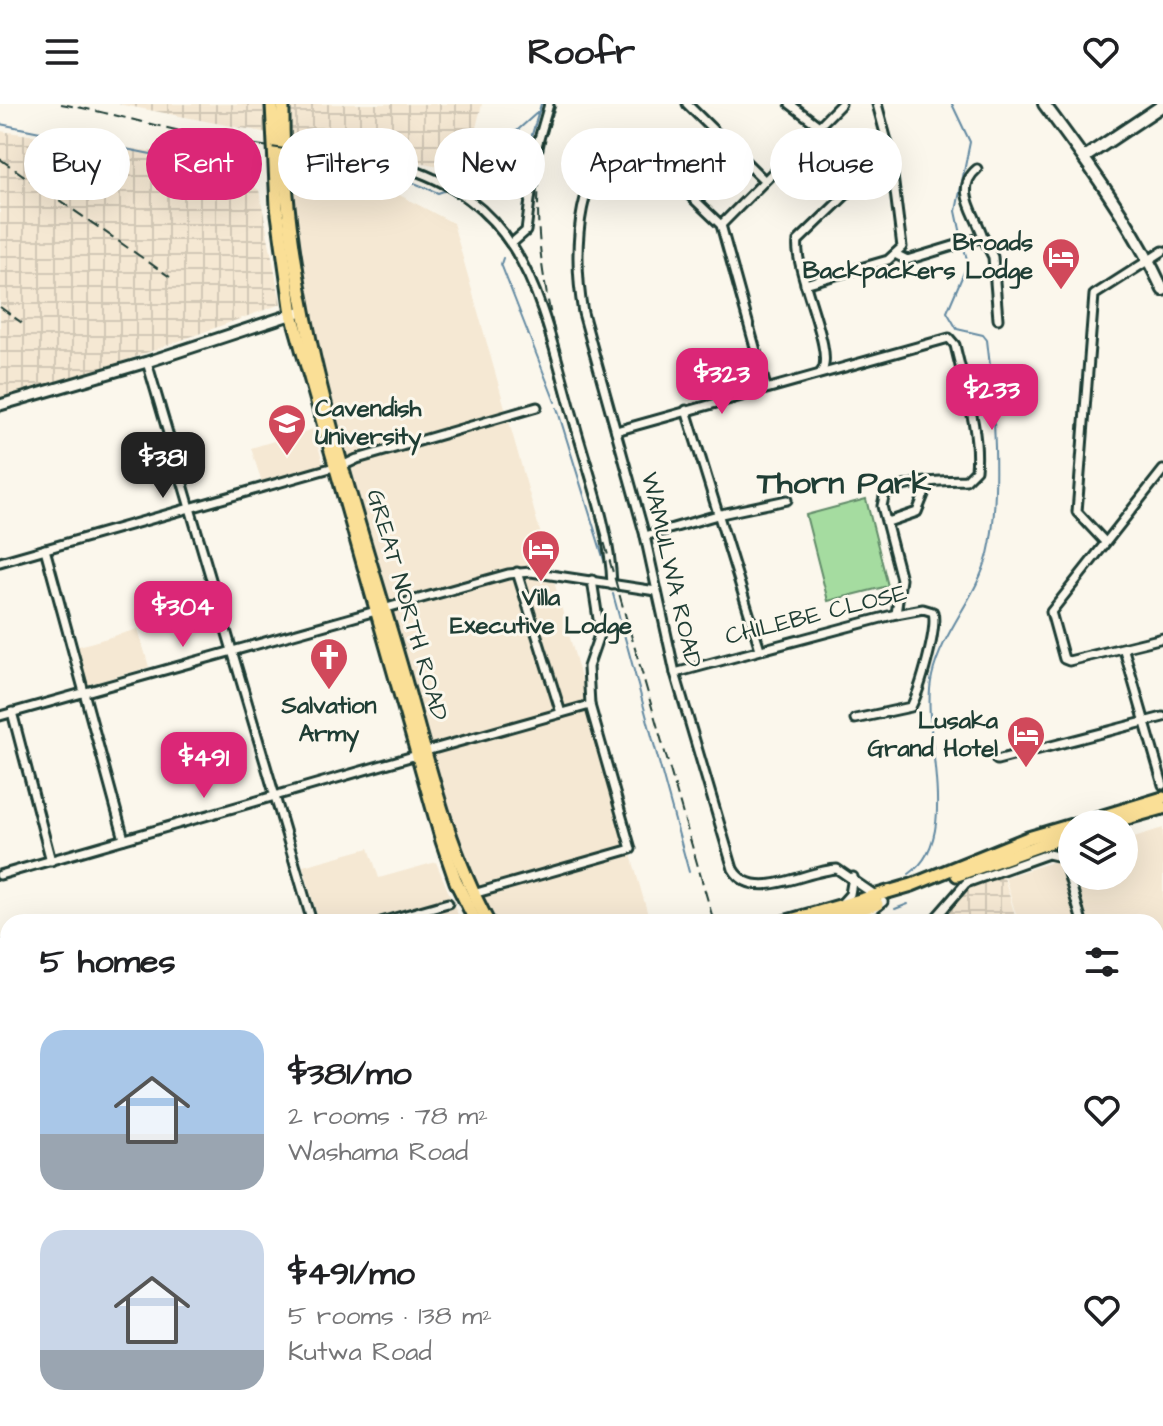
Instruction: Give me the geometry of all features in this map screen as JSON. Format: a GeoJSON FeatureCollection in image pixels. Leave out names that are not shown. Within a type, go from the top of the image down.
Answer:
{"type":"FeatureCollection","features":[{"type":"Feature","properties":{"kind":"main road","name":"GREAT NORTH ROAD"},"geometry":{"type":"LineString","coordinates":[[272,104],[278,221],[297,312],[422,753],[450,866],[472,914]]}},
{"type":"Feature","properties":{"kind":"main road","name":"GREAT NORTH ROAD"},"geometry":{"type":"LineString","coordinates":[[283,104],[283,128]]}},
{"type":"Feature","properties":{"kind":"main road"},"geometry":{"type":"LineString","coordinates":[[1044,104],[1085,157],[1148,258],[1163,290]]}},
{"type":"Feature","properties":{"kind":"main road"},"geometry":{"type":"LineString","coordinates":[[1085,157],[1163,105]]}},
{"type":"Feature","properties":{"kind":"main road","name":"GREAT NORTH ROAD"},"geometry":{"type":"LineString","coordinates":[[287,200],[297,312]]}},
{"type":"Feature","properties":{"kind":"main road","name":"GREAT NORTH ROAD"},"geometry":{"type":"LineString","coordinates":[[338,465],[345,506],[380,609]]}},
{"type":"Feature","properties":{"kind":"main road","name":"GREAT NORTH ROAD"},"geometry":{"type":"LineString","coordinates":[[422,753],[473,894],[484,914]]}},
{"type":"Feature","properties":{"kind":"main road"},"geometry":{"type":"LineString","coordinates":[[1123,810],[1163,798]]}},
{"type":"Feature","properties":{"kind":"main road"},"geometry":{"type":"LineString","coordinates":[[1138,815],[1163,808]]}},
{"type":"Feature","properties":{"kind":"main road"},"geometry":{"type":"LineString","coordinates":[[880,899],[1028,838],[1058,830]]}},
{"type":"Feature","properties":{"kind":"main road"},"geometry":{"type":"LineString","coordinates":[[828,914],[1058,839]]}},
{"type":"Feature","properties":{"kind":"street"},"geometry":{"type":"LineString","coordinates":[[511,244],[526,231],[537,146],[549,104]]}},
{"type":"Feature","properties":{"kind":"street"},"geometry":{"type":"LineString","coordinates":[[687,104],[764,180]]}},
{"type":"Feature","properties":{"kind":"street"},"geometry":{"type":"LineString","coordinates":[[790,104],[819,126]]}},
{"type":"Feature","properties":{"kind":"street"},"geometry":{"type":"LineString","coordinates":[[766,387],[721,225],[841,104]]}},
{"type":"Feature","properties":{"kind":"street"},"geometry":{"type":"LineString","coordinates":[[877,104],[884,128]]}},
{"type":"Feature","properties":{"kind":"street","name":"WAMULWA ROAD"},"geometry":{"type":"LineString","coordinates":[[721,225],[675,181],[624,155],[609,155],[601,163],[587,200],[575,259],[583,313],[645,536],[675,673],[702,773],[737,876],[741,881],[759,886],[828,870],[842,870],[853,877]]}},
{"type":"Feature","properties":{"kind":"street"},"geometry":{"type":"LineString","coordinates":[[977,169],[967,182],[966,195],[993,257],[998,319]]}},
{"type":"Feature","properties":{"kind":"street"},"geometry":{"type":"LineString","coordinates":[[418,173],[434,177],[459,192],[493,221],[530,272],[611,544],[612,585]]}},
{"type":"Feature","properties":{"kind":"street"},"geometry":{"type":"LineString","coordinates":[[820,373],[827,362],[805,284],[798,241],[840,200]]}},
{"type":"Feature","properties":{"kind":"street"},"geometry":{"type":"LineString","coordinates":[[897,200],[903,237],[897,255]]}},
{"type":"Feature","properties":{"kind":"street"},"geometry":{"type":"LineString","coordinates":[[805,284],[897,255],[907,260],[983,237]]}},
{"type":"Feature","properties":{"kind":"street"},"geometry":{"type":"LineString","coordinates":[[1105,542],[1077,512],[1094,297],[1148,258],[1163,251]]}},
{"type":"Feature","properties":{"kind":"street"},"geometry":{"type":"LineString","coordinates":[[0,405],[147,362],[297,312]]}},
{"type":"Feature","properties":{"kind":"street"},"geometry":{"type":"LineString","coordinates":[[616,431],[949,338],[955,345],[970,418],[977,431],[976,470],[966,480],[929,482],[886,493],[882,506],[901,584],[896,614]]}},
{"type":"Feature","properties":{"kind":"street"},"geometry":{"type":"LineString","coordinates":[[147,362],[310,914]]}},
{"type":"Feature","properties":{"kind":"street"},"geometry":{"type":"LineString","coordinates":[[0,562],[537,407]]}},
{"type":"Feature","properties":{"kind":"street"},"geometry":{"type":"LineString","coordinates":[[686,410],[721,514],[760,649]]}},
{"type":"Feature","properties":{"kind":"street"},"geometry":{"type":"LineString","coordinates":[[1163,470],[1052,608],[1064,659],[1076,662],[1163,638]]}},
{"type":"Feature","properties":{"kind":"street"},"geometry":{"type":"LineString","coordinates":[[888,522],[917,512],[929,482]]}},
{"type":"Feature","properties":{"kind":"street"},"geometry":{"type":"LineString","coordinates":[[645,536],[721,514],[787,500]]}},
{"type":"Feature","properties":{"kind":"street"},"geometry":{"type":"LineString","coordinates":[[45,549],[124,839]]}},
{"type":"Feature","properties":{"kind":"street"},"geometry":{"type":"LineString","coordinates":[[0,716],[517,572],[656,591]]}},
{"type":"Feature","properties":{"kind":"street"},"geometry":{"type":"LineString","coordinates":[[517,572],[561,713]]}},
{"type":"Feature","properties":{"kind":"street"},"geometry":{"type":"LineString","coordinates":[[473,894],[630,850],[631,841],[590,705],[587,676],[600,632],[592,580]]}},
{"type":"Feature","properties":{"kind":"street","name":"CHILEBE CLOSE"},"geometry":{"type":"LineString","coordinates":[[675,673],[896,614],[923,609],[933,612],[929,646],[911,707],[855,719]]}},
{"type":"Feature","properties":{"kind":"street"},"geometry":{"type":"LineString","coordinates":[[1124,650],[1163,785]]}},
{"type":"Feature","properties":{"kind":"street"},"geometry":{"type":"LineString","coordinates":[[0,875],[590,705]]}},
{"type":"Feature","properties":{"kind":"street"},"geometry":{"type":"LineString","coordinates":[[12,712],[51,861]]}},
{"type":"Feature","properties":{"kind":"street"},"geometry":{"type":"LineString","coordinates":[[997,760],[1163,717]]}},
{"type":"Feature","properties":{"kind":"street"},"geometry":{"type":"LineString","coordinates":[[939,914],[966,883],[995,870],[1054,854],[1065,863],[1080,914]]}},
{"type":"Feature","properties":{"kind":"street"},"geometry":{"type":"LineString","coordinates":[[853,877],[863,890],[880,899],[869,914]]}},
{"type":"Feature","properties":{"kind":"street"},"geometry":{"type":"LineString","coordinates":[[850,914],[843,910],[853,877]]}},
{"type":"Feature","properties":{"kind":"street"},"geometry":{"type":"LineString","coordinates":[[409,914],[448,903]]}},
{"type":"Feature","properties":{"kind":"shaded area"},"geometry":{"type":"Polygon","coordinates":[[[118,104],[482,104],[476,128],[434,128],[434,165],[418,162],[418,128],[278,128],[278,135],[262,132],[262,128],[242,128],[118,104]]]}},
{"type":"Feature","properties":{"kind":"shaded area"},"geometry":{"type":"Polygon","coordinates":[[[0,131],[24,134],[24,200],[130,200],[130,148],[146,151],[146,200],[261,200],[281,304],[0,406],[0,131]]]}},
{"type":"Feature","properties":{"kind":"shaded area"},"geometry":{"type":"Polygon","coordinates":[[[290,200],[409,200],[453,223],[648,914],[493,914],[474,886],[450,817],[305,304],[290,200]]]}},
{"type":"Feature","properties":{"kind":"shaded area","name":"Cavendish University"},"geometry":{"type":"Polygon","coordinates":[[[313,429],[324,466],[262,483],[251,448],[313,429]]]}},
{"type":"Feature","properties":{"kind":"shaded area"},"geometry":{"type":"Polygon","coordinates":[[[138,629],[149,667],[87,685],[76,647],[138,629]]]}},
{"type":"Feature","properties":{"kind":"shaded area"},"geometry":{"type":"Polygon","coordinates":[[[1163,828],[1163,914],[1016,914],[1005,877],[1058,860],[1058,890],[1138,890],[1138,836],[1163,828]]]}},
{"type":"Feature","properties":{"kind":"shaded area"},"geometry":{"type":"Polygon","coordinates":[[[369,848],[379,878],[436,862],[458,914],[317,914],[303,866],[369,848]]]}},
{"type":"Feature","properties":{"kind":"shaded area"},"geometry":{"type":"Polygon","coordinates":[[[1003,874],[1015,914],[945,914],[969,885],[1003,874]]]}},
{"type":"Feature","properties":{"kind":"green space"},"geometry":{"type":"Polygon","coordinates":[[[866,499],[888,586],[828,601],[806,515],[866,499]]]}},
{"type":"Feature","properties":{"kind":"waterway"},"geometry":{"type":"LineString","coordinates":[[520,128],[539,111],[541,104]]}},
{"type":"Feature","properties":{"kind":"waterway"},"geometry":{"type":"LineString","coordinates":[[952,104],[970,142],[956,211],[962,239]]}},
{"type":"Feature","properties":{"kind":"waterway"},"geometry":{"type":"LineString","coordinates":[[522,230],[528,148],[539,111]]}},
{"type":"Feature","properties":{"kind":"waterway"},"geometry":{"type":"LineString","coordinates":[[0,124],[146,153]]}},
{"type":"Feature","properties":{"kind":"waterway"},"geometry":{"type":"LineString","coordinates":[[418,184],[434,191]]}},
{"type":"Feature","properties":{"kind":"waterway"},"geometry":{"type":"LineString","coordinates":[[909,874],[925,857],[934,835],[937,810],[930,699],[932,676],[943,644],[983,570],[992,532],[994,417],[987,340],[983,335],[957,329],[947,312],[968,263],[963,245]]}},
{"type":"Feature","properties":{"kind":"waterway"},"geometry":{"type":"LineString","coordinates":[[503,258],[501,264],[555,402]]}},
{"type":"Feature","properties":{"kind":"waterway"},"geometry":{"type":"LineString","coordinates":[[557,408],[607,570]]}},
{"type":"Feature","properties":{"kind":"waterway"},"geometry":{"type":"LineString","coordinates":[[613,594],[689,872]]}},
{"type":"Feature","properties":{"kind":"waterway"},"geometry":{"type":"LineString","coordinates":[[895,909],[908,904]]}},
{"type":"Feature","properties":{"kind":"railway"},"geometry":{"type":"LineString","coordinates":[[61,104],[196,134],[365,162],[409,174],[449,192],[484,220],[514,259],[538,313],[712,914]]}},
{"type":"Feature","properties":{"kind":"railway"},"geometry":{"type":"LineString","coordinates":[[554,330],[543,272],[538,216],[541,160],[556,104]]}},
{"type":"Feature","properties":{"kind":"railway"},"geometry":{"type":"LineString","coordinates":[[0,159],[170,277]]}},
{"type":"Feature","properties":{"kind":"railway"},"geometry":{"type":"LineString","coordinates":[[0,307],[22,323]]}},
{"type":"Feature","properties":{"kind":"place","name":"Broads Backpackers Lodge"},"geometry":{"type":"Point","coordinates":[1061,291]}},
{"type":"Feature","properties":{"kind":"place","name":"Cavendish University"},"geometry":{"type":"Point","coordinates":[287,457]}},
{"type":"Feature","properties":{"kind":"place","name":"Villa Executive Lodge"},"geometry":{"type":"Point","coordinates":[541,583]}},
{"type":"Feature","properties":{"kind":"place","name":"Salvation Army"},"geometry":{"type":"Point","coordinates":[329,691]}},
{"type":"Feature","properties":{"kind":"place","name":"Lusaka Grand Hotel"},"geometry":{"type":"Point","coordinates":[1026,769]}},
{"type":"Feature","properties":{"kind":"district","name":"Thorn Park"},"geometry":{"type":"Point","coordinates":[844,483]}}]}
